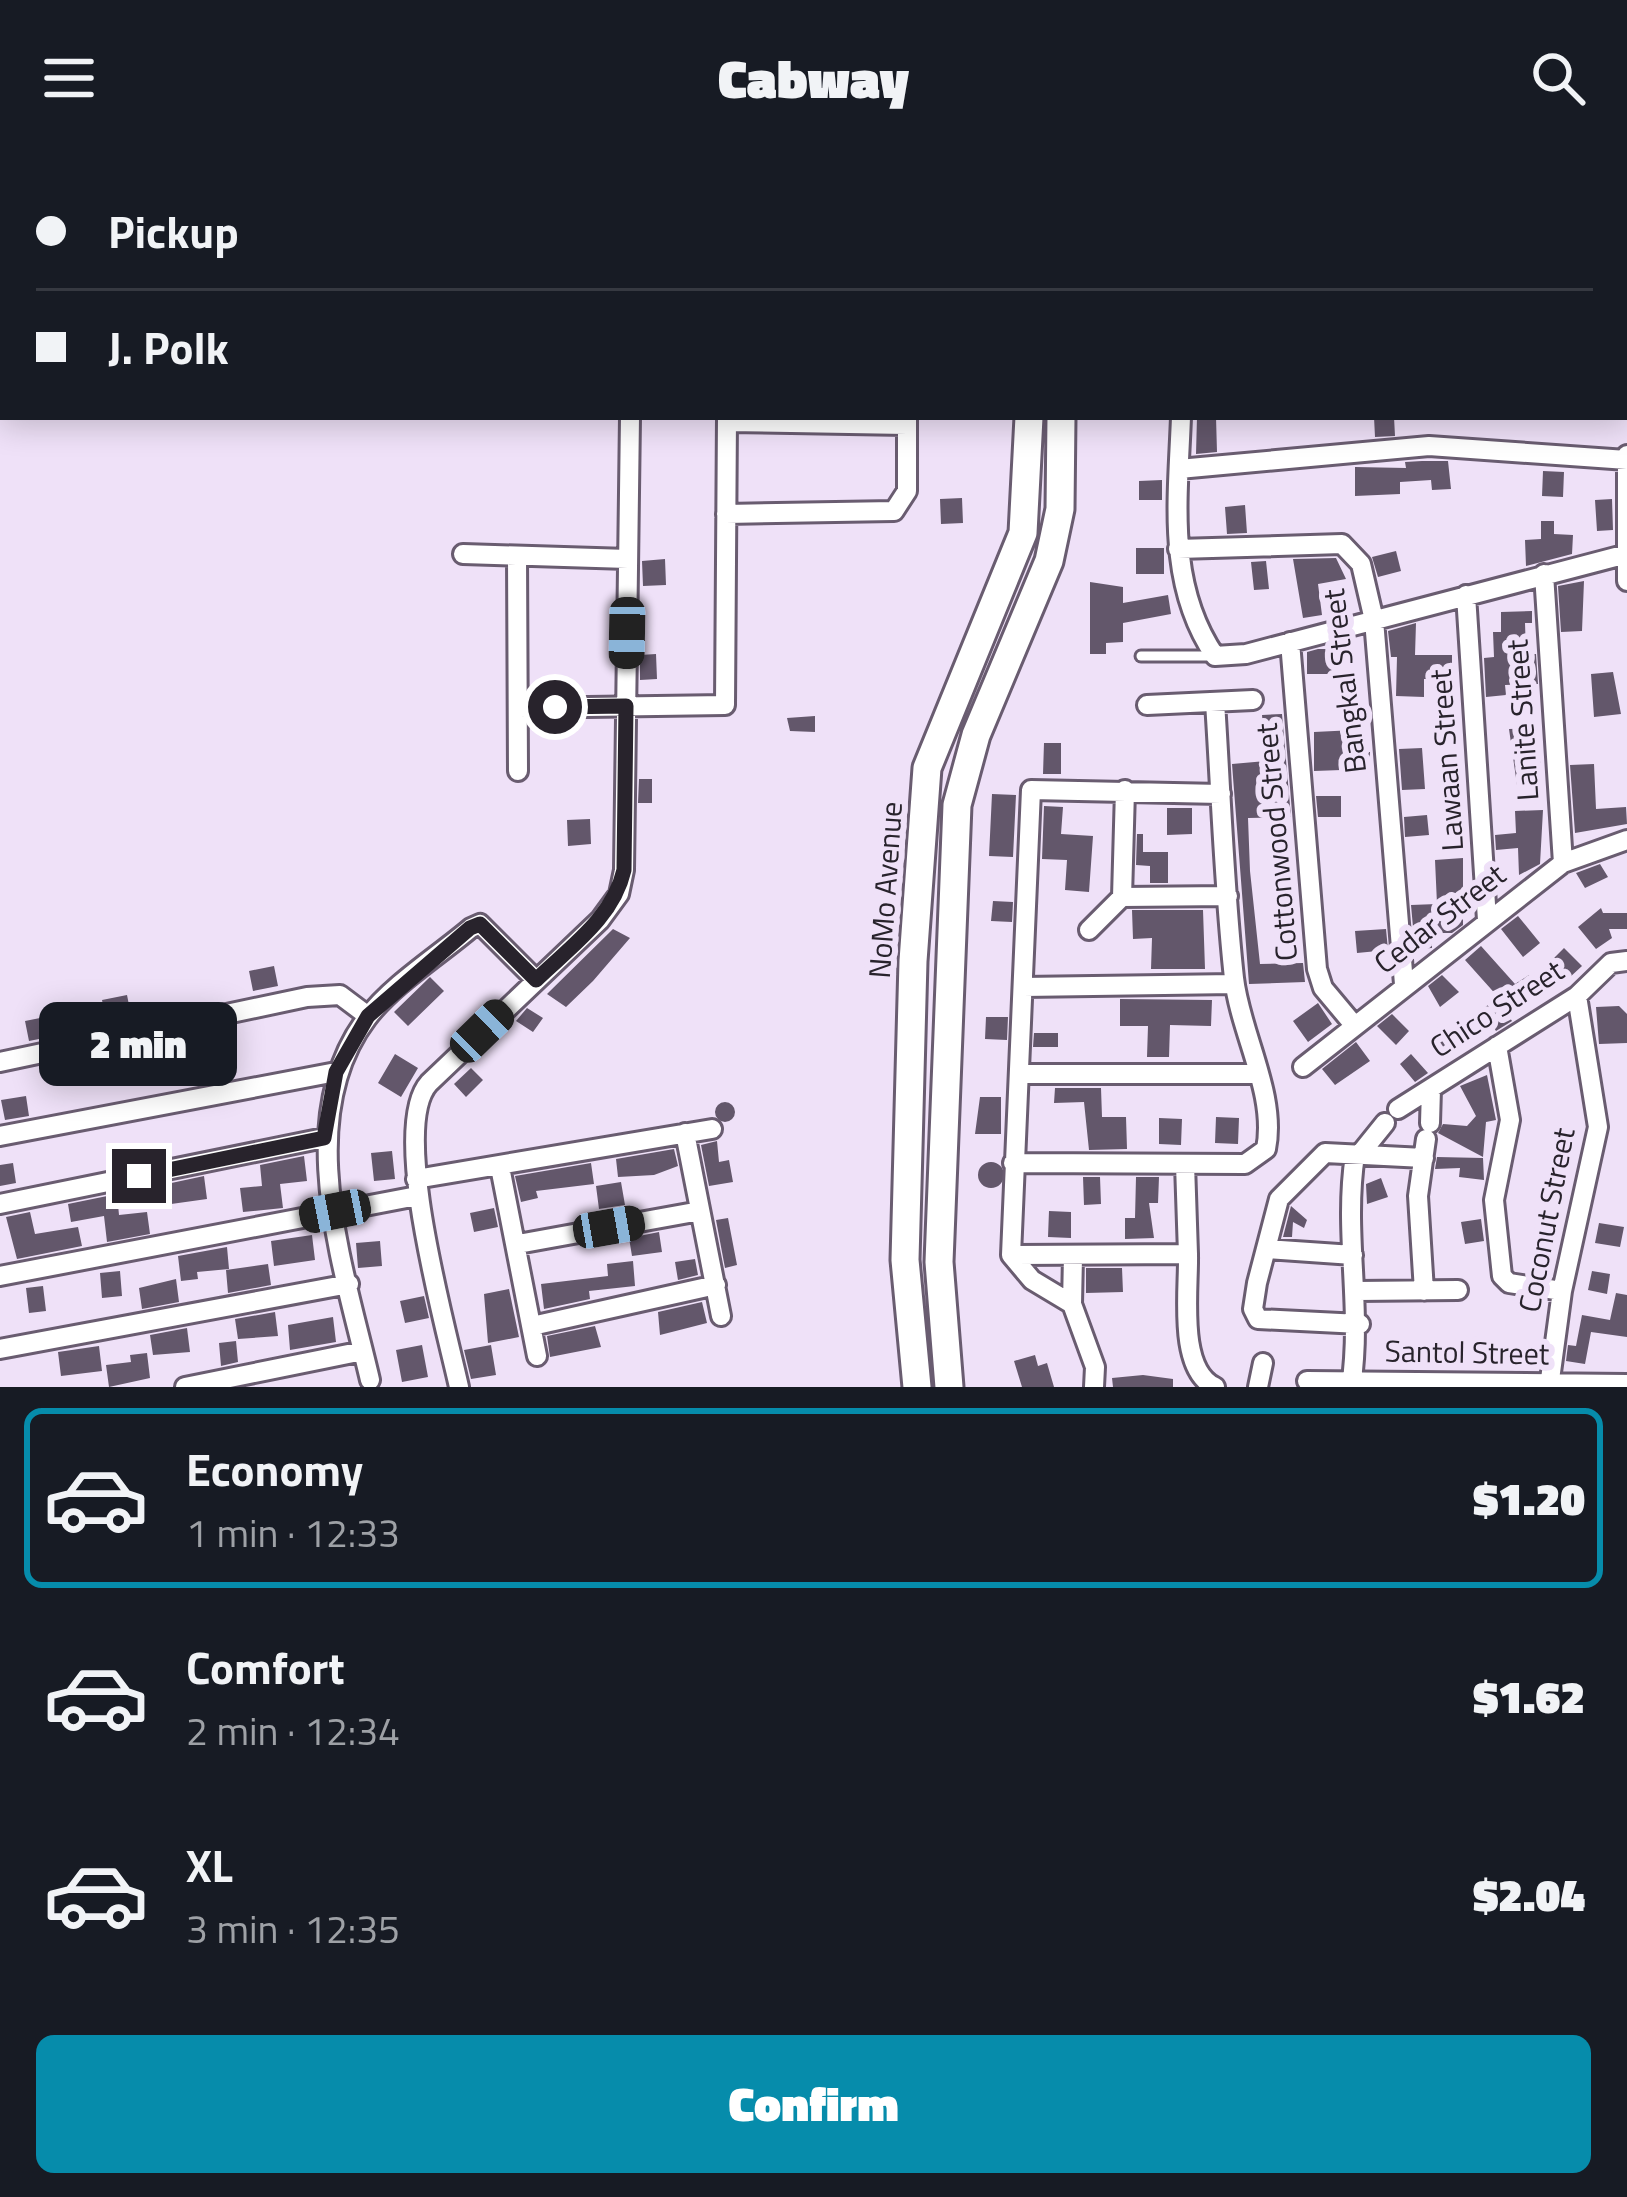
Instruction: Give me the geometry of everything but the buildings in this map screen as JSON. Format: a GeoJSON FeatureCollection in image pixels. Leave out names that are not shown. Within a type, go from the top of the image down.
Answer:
{"type":"FeatureCollection","features":[{"type":"Feature","properties":{"kind":"main road","name":"NoMo Avenue"},"geometry":{"type":"LineString","coordinates":[[917,1387],[905,1259],[913,961],[927,768],[1023,533],[1029,420]]}},
{"type":"Feature","properties":{"kind":"main road"},"geometry":{"type":"LineString","coordinates":[[949,1387],[939,1262],[957,806],[976,735],[1049,561],[1060,509],[1061,420]]}},
{"type":"Feature","properties":{"kind":"street"},"geometry":{"type":"LineString","coordinates":[[459,1387],[417,1187],[416,1104],[422,1090],[600,920],[619,894],[624,870],[630,420]]}},
{"type":"Feature","properties":{"kind":"street"},"geometry":{"type":"LineString","coordinates":[[519,708],[724,705],[726,514],[727,420],[907,421],[907,491],[894,511],[726,514]]}},
{"type":"Feature","properties":{"kind":"street"},"geometry":{"type":"LineString","coordinates":[[1181,420],[1178,549],[1189,608],[1215,656],[1290,642],[1626,554]]}},
{"type":"Feature","properties":{"kind":"street"},"geometry":{"type":"LineString","coordinates":[[1179,469],[1429,446],[1627,458],[1627,581]]}},
{"type":"Feature","properties":{"kind":"street","name":"Bangkal Street"},"geometry":{"type":"LineString","coordinates":[[1178,549],[1342,544],[1361,564],[1374,620],[1404,984]]}},
{"type":"Feature","properties":{"kind":"street"},"geometry":{"type":"LineString","coordinates":[[463,554],[628,559]]}},
{"type":"Feature","properties":{"kind":"street"},"geometry":{"type":"LineString","coordinates":[[517,556],[518,771]]}},
{"type":"Feature","properties":{"kind":"street","name":"Lanite Street"},"geometry":{"type":"LineString","coordinates":[[1544,574],[1563,862]]}},
{"type":"Feature","properties":{"kind":"street","name":"Lawaan Street"},"geometry":{"type":"LineString","coordinates":[[1466,595],[1487,920]]}},
{"type":"Feature","properties":{"kind":"street","name":"Cottonwood Street"},"geometry":{"type":"LineString","coordinates":[[1290,642],[1317,969],[1322,988],[1354,1024]]}},
{"type":"Feature","properties":{"kind":"street"},"geometry":{"type":"LineString","coordinates":[[1148,705],[1252,700]]}},
{"type":"Feature","properties":{"kind":"street"},"geometry":{"type":"LineString","coordinates":[[1012,1163],[1245,1164],[1266,1149],[1269,1135],[1234,983],[1215,703]]}},
{"type":"Feature","properties":{"kind":"street"},"geometry":{"type":"LineString","coordinates":[[1072,1304],[1032,1280],[1010,1255],[1030,790],[1221,794]]}},
{"type":"Feature","properties":{"kind":"street"},"geometry":{"type":"LineString","coordinates":[[1122,897],[1125,790]]}},
{"type":"Feature","properties":{"kind":"street","name":"Cedar Street"},"geometry":{"type":"LineString","coordinates":[[1303,1067],[1563,862],[1627,840]]}},
{"type":"Feature","properties":{"kind":"street"},"geometry":{"type":"LineString","coordinates":[[1089,929],[1122,897],[1228,896]]}},
{"type":"Feature","properties":{"kind":"street"},"geometry":{"type":"LineString","coordinates":[[370,1380],[324,1138],[336,1072],[368,1016],[480,924],[536,980]]}},
{"type":"Feature","properties":{"kind":"street","name":"Chico Street"},"geometry":{"type":"LineString","coordinates":[[1358,1155],[1392,1116],[1577,995],[1612,963],[1627,961]]}},
{"type":"Feature","properties":{"kind":"street"},"geometry":{"type":"LineString","coordinates":[[1023,987],[1234,983]]}},
{"type":"Feature","properties":{"kind":"street"},"geometry":{"type":"LineString","coordinates":[[0,1062],[307,997],[340,995],[368,1016]]}},
{"type":"Feature","properties":{"kind":"street","name":"Coconut Street"},"geometry":{"type":"LineString","coordinates":[[1550,1386],[1562,1291],[1598,1127],[1577,995]]}},
{"type":"Feature","properties":{"kind":"street"},"geometry":{"type":"LineString","coordinates":[[1497,1046],[1510,1120],[1494,1200],[1502,1276],[1509,1283],[1562,1291]]}},
{"type":"Feature","properties":{"kind":"street"},"geometry":{"type":"LineString","coordinates":[[0,1136],[336,1072]]}},
{"type":"Feature","properties":{"kind":"street"},"geometry":{"type":"LineString","coordinates":[[1018,1074],[1257,1074]]}},
{"type":"Feature","properties":{"kind":"street"},"geometry":{"type":"LineString","coordinates":[[1424,1291],[1418,1196],[1431,1089]]}},
{"type":"Feature","properties":{"kind":"street"},"geometry":{"type":"LineString","coordinates":[[0,1276],[335,1211],[500,1167],[712,1130]]}},
{"type":"Feature","properties":{"kind":"street"},"geometry":{"type":"LineString","coordinates":[[685,1133],[721,1316]]}},
{"type":"Feature","properties":{"kind":"street"},"geometry":{"type":"LineString","coordinates":[[0,1204],[324,1138]]}},
{"type":"Feature","properties":{"kind":"street"},"geometry":{"type":"LineString","coordinates":[[1360,1324],[1258,1319],[1254,1298],[1279,1199],[1325,1153],[1358,1155],[1426,1140]]}},
{"type":"Feature","properties":{"kind":"street"},"geometry":{"type":"LineString","coordinates":[[1352,1384],[1360,1324],[1348,1196],[1358,1155]]}},
{"type":"Feature","properties":{"kind":"street"},"geometry":{"type":"LineString","coordinates":[[1185,1164],[1194,1365],[1204,1381],[1216,1387]]}},
{"type":"Feature","properties":{"kind":"street"},"geometry":{"type":"LineString","coordinates":[[500,1167],[537,1356]]}},
{"type":"Feature","properties":{"kind":"street"},"geometry":{"type":"LineString","coordinates":[[518,1244],[700,1210]]}},
{"type":"Feature","properties":{"kind":"street"},"geometry":{"type":"LineString","coordinates":[[1268,1249],[1353,1255]]}},
{"type":"Feature","properties":{"kind":"street"},"geometry":{"type":"LineString","coordinates":[[1010,1255],[1188,1254]]}},
{"type":"Feature","properties":{"kind":"street"},"geometry":{"type":"LineString","coordinates":[[1073,1256],[1072,1304],[1095,1367],[1094,1387]]}},
{"type":"Feature","properties":{"kind":"street"},"geometry":{"type":"LineString","coordinates":[[0,1349],[349,1284]]}},
{"type":"Feature","properties":{"kind":"street"},"geometry":{"type":"LineString","coordinates":[[532,1326],[716,1286]]}},
{"type":"Feature","properties":{"kind":"street"},"geometry":{"type":"LineString","coordinates":[[1357,1291],[1458,1290]]}},
{"type":"Feature","properties":{"kind":"street"},"geometry":{"type":"LineString","coordinates":[[185,1387],[363,1351]]}},
{"type":"Feature","properties":{"kind":"street"},"geometry":{"type":"LineString","coordinates":[[1258,1387],[1263,1363]]}},
{"type":"Feature","properties":{"kind":"street","name":"Santol Street"},"geometry":{"type":"LineString","coordinates":[[1307,1381],[1627,1384]]}},
{"type":"Feature","properties":{"kind":"lane"},"geometry":{"type":"LineString","coordinates":[[1141,656],[1215,656]]}},
{"type":"Feature","properties":{"kind":"route"},"geometry":{"type":"LineString","coordinates":[[139,1176],[324,1138],[336,1072],[368,1016],[470,928],[480,924],[493,932],[536,980],[600,920],[619,894],[624,870],[626,706],[555,707]]}}]}
